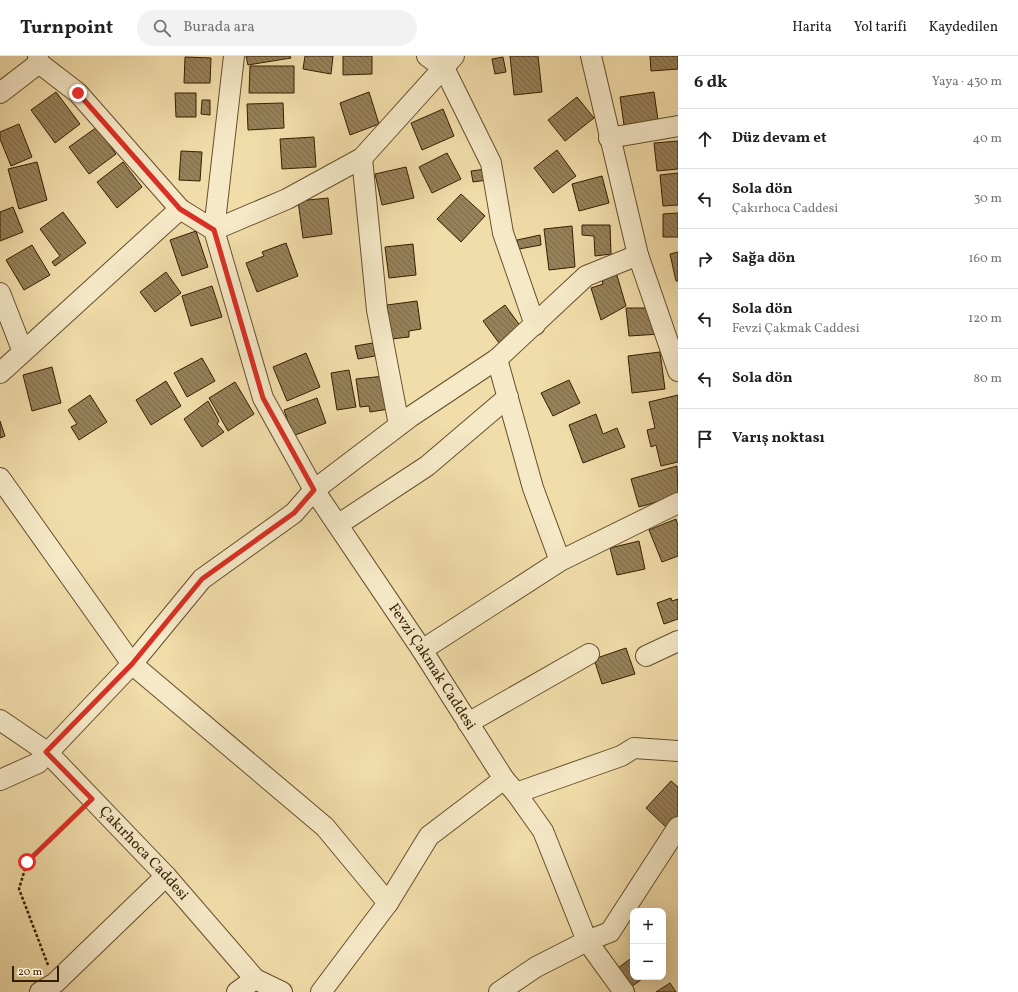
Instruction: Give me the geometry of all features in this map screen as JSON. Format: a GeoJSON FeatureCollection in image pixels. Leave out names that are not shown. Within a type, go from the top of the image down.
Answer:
{"type":"FeatureCollection","features":[{"type":"Feature","properties":{"kind":"street","name":"Fevzi Çakmak Caddesi"},"geometry":{"type":"LineString","coordinates":[[234,56],[214,230],[263,398],[314,490],[339,524],[510,786],[543,831],[586,941],[624,992]]}},
{"type":"Feature","properties":{"kind":"street"},"geometry":{"type":"LineString","coordinates":[[427,56],[449,62]]}},
{"type":"Feature","properties":{"kind":"street"},"geometry":{"type":"LineString","coordinates":[[590,56],[638,255],[678,371]]}},
{"type":"Feature","properties":{"kind":"street"},"geometry":{"type":"LineString","coordinates":[[0,92],[38,60],[78,93],[180,209],[214,230],[287,199],[362,158],[449,62]]}},
{"type":"Feature","properties":{"kind":"street"},"geometry":{"type":"LineString","coordinates":[[449,62],[491,163],[503,233],[535,325]]}},
{"type":"Feature","properties":{"kind":"street"},"geometry":{"type":"LineString","coordinates":[[609,138],[678,126]]}},
{"type":"Feature","properties":{"kind":"street"},"geometry":{"type":"LineString","coordinates":[[362,158],[377,310],[399,425]]}},
{"type":"Feature","properties":{"kind":"street"},"geometry":{"type":"LineString","coordinates":[[0,373],[180,209]]}},
{"type":"Feature","properties":{"kind":"street"},"geometry":{"type":"LineString","coordinates":[[0,780],[38,763],[46,752],[132,664],[202,579],[294,513],[314,490],[399,425],[497,360],[586,276],[638,255]]}},
{"type":"Feature","properties":{"kind":"street"},"geometry":{"type":"LineString","coordinates":[[0,293],[23,352]]}},
{"type":"Feature","properties":{"kind":"street"},"geometry":{"type":"LineString","coordinates":[[497,360],[533,488],[560,561]]}},
{"type":"Feature","properties":{"kind":"street"},"geometry":{"type":"LineString","coordinates":[[339,524],[427,466],[508,397]]}},
{"type":"Feature","properties":{"kind":"street"},"geometry":{"type":"LineString","coordinates":[[0,478],[132,664],[325,827],[388,903]]}},
{"type":"Feature","properties":{"kind":"street"},"geometry":{"type":"LineString","coordinates":[[422,650],[560,561],[678,504]]}},
{"type":"Feature","properties":{"kind":"street"},"geometry":{"type":"LineString","coordinates":[[646,656],[678,641]]}},
{"type":"Feature","properties":{"kind":"street"},"geometry":{"type":"LineString","coordinates":[[468,723],[589,654]]}},
{"type":"Feature","properties":{"kind":"street","name":"Çakırhoca Caddesi"},"geometry":{"type":"LineString","coordinates":[[0,720],[46,752],[166,876],[255,979],[282,992]]}},
{"type":"Feature","properties":{"kind":"street"},"geometry":{"type":"LineString","coordinates":[[321,992],[388,903],[429,836],[510,786],[621,756],[634,748],[678,751]]}},
{"type":"Feature","properties":{"kind":"street"},"geometry":{"type":"LineString","coordinates":[[499,992],[536,967],[586,941],[610,932],[678,827]]}},
{"type":"Feature","properties":{"kind":"street"},"geometry":{"type":"LineString","coordinates":[[47,987],[166,876]]}},
{"type":"Feature","properties":{"kind":"street"},"geometry":{"type":"LineString","coordinates":[[237,992],[255,979]]}},
{"type":"Feature","properties":{"kind":"path"},"geometry":{"type":"LineString","coordinates":[[47,987],[19,889],[27,862],[92,799]]}},
{"type":"Feature","properties":{"kind":"building"},"geometry":{"type":"Polygon","coordinates":[[[246,56],[290,56],[291,58],[248,65],[246,56]]]}},
{"type":"Feature","properties":{"kind":"building"},"geometry":{"type":"Polygon","coordinates":[[[305,56],[333,56],[331,74],[303,69],[305,56]]]}},
{"type":"Feature","properties":{"kind":"building"},"geometry":{"type":"Polygon","coordinates":[[[343,56],[372,56],[372,74],[343,75],[343,56]]]}},
{"type":"Feature","properties":{"kind":"building"},"geometry":{"type":"Polygon","coordinates":[[[510,56],[538,56],[542,92],[514,95],[510,56]]]}},
{"type":"Feature","properties":{"kind":"building"},"geometry":{"type":"Polygon","coordinates":[[[650,56],[678,56],[678,69],[651,71],[650,56]]]}},
{"type":"Feature","properties":{"kind":"building"},"geometry":{"type":"Polygon","coordinates":[[[185,57],[211,58],[210,83],[184,83],[185,57]]]}},
{"type":"Feature","properties":{"kind":"building"},"geometry":{"type":"Polygon","coordinates":[[[503,57],[506,72],[495,74],[492,59],[503,57]]]}},
{"type":"Feature","properties":{"kind":"building"},"geometry":{"type":"Polygon","coordinates":[[[250,66],[294,66],[294,93],[249,93],[250,66]]]}},
{"type":"Feature","properties":{"kind":"building"},"geometry":{"type":"Polygon","coordinates":[[[56,92],[80,124],[55,143],[31,110],[56,92]]]}},
{"type":"Feature","properties":{"kind":"building"},"geometry":{"type":"Polygon","coordinates":[[[369,92],[379,124],[350,135],[340,103],[369,92]]]}},
{"type":"Feature","properties":{"kind":"building"},"geometry":{"type":"Polygon","coordinates":[[[654,92],[658,120],[624,125],[620,97],[654,92]]]}},
{"type":"Feature","properties":{"kind":"building"},"geometry":{"type":"Polygon","coordinates":[[[175,93],[196,93],[196,117],[176,117],[175,93]]]}},
{"type":"Feature","properties":{"kind":"building"},"geometry":{"type":"Polygon","coordinates":[[[577,97],[594,118],[565,141],[548,120],[577,97]]]}},
{"type":"Feature","properties":{"kind":"building"},"geometry":{"type":"Polygon","coordinates":[[[202,100],[210,100],[210,115],[201,114],[202,100]]]}},
{"type":"Feature","properties":{"kind":"building"},"geometry":{"type":"Polygon","coordinates":[[[283,103],[284,128],[248,130],[247,104],[283,103]]]}},
{"type":"Feature","properties":{"kind":"building"},"geometry":{"type":"Polygon","coordinates":[[[443,109],[454,136],[422,150],[411,123],[443,109]]]}},
{"type":"Feature","properties":{"kind":"building"},"geometry":{"type":"Polygon","coordinates":[[[19,124],[32,157],[11,166],[0,139],[0,132],[19,124]]]}},
{"type":"Feature","properties":{"kind":"building"},"geometry":{"type":"Polygon","coordinates":[[[97,127],[116,154],[89,174],[69,147],[97,127]]]}},
{"type":"Feature","properties":{"kind":"building"},"geometry":{"type":"Polygon","coordinates":[[[314,137],[316,167],[282,169],[280,139],[314,137]]]}},
{"type":"Feature","properties":{"kind":"building"},"geometry":{"type":"Polygon","coordinates":[[[678,141],[678,169],[657,171],[654,143],[678,141]]]}},
{"type":"Feature","properties":{"kind":"building"},"geometry":{"type":"Polygon","coordinates":[[[557,150],[576,176],[553,193],[534,168],[557,150]]]}},
{"type":"Feature","properties":{"kind":"building"},"geometry":{"type":"Polygon","coordinates":[[[181,151],[202,152],[200,181],[179,180],[181,151]]]}},
{"type":"Feature","properties":{"kind":"building"},"geometry":{"type":"Polygon","coordinates":[[[447,153],[461,179],[432,193],[419,167],[447,153]]]}},
{"type":"Feature","properties":{"kind":"building"},"geometry":{"type":"Polygon","coordinates":[[[37,162],[47,200],[19,209],[8,169],[37,162]]]}},
{"type":"Feature","properties":{"kind":"building"},"geometry":{"type":"Polygon","coordinates":[[[123,162],[142,187],[117,208],[97,182],[123,162]]]}},
{"type":"Feature","properties":{"kind":"building"},"geometry":{"type":"Polygon","coordinates":[[[406,167],[414,198],[382,205],[375,174],[406,167]]]}},
{"type":"Feature","properties":{"kind":"building"},"geometry":{"type":"Polygon","coordinates":[[[486,169],[487,180],[473,182],[471,171],[486,169]]]}},
{"type":"Feature","properties":{"kind":"building"},"geometry":{"type":"Polygon","coordinates":[[[678,173],[678,205],[663,206],[660,175],[678,173]]]}},
{"type":"Feature","properties":{"kind":"building"},"geometry":{"type":"Polygon","coordinates":[[[602,176],[609,203],[579,211],[572,184],[602,176]]]}},
{"type":"Feature","properties":{"kind":"building"},"geometry":{"type":"Polygon","coordinates":[[[461,194],[485,216],[461,242],[437,219],[461,194]]]}},
{"type":"Feature","properties":{"kind":"building"},"geometry":{"type":"Polygon","coordinates":[[[328,198],[332,234],[303,238],[298,201],[328,198]]]}},
{"type":"Feature","properties":{"kind":"building"},"geometry":{"type":"Polygon","coordinates":[[[13,207],[23,232],[0,241],[0,212],[13,207]]]}},
{"type":"Feature","properties":{"kind":"building"},"geometry":{"type":"Polygon","coordinates":[[[63,212],[86,243],[55,266],[52,262],[60,256],[40,229],[63,212]]]}},
{"type":"Feature","properties":{"kind":"building"},"geometry":{"type":"Polygon","coordinates":[[[678,213],[678,237],[663,237],[663,214],[678,213]]]}},
{"type":"Feature","properties":{"kind":"building"},"geometry":{"type":"Polygon","coordinates":[[[582,225],[610,225],[611,254],[595,256],[594,236],[582,235],[582,225]]]}},
{"type":"Feature","properties":{"kind":"building"},"geometry":{"type":"Polygon","coordinates":[[[572,226],[575,267],[549,270],[544,229],[572,226]]]}},
{"type":"Feature","properties":{"kind":"building"},"geometry":{"type":"Polygon","coordinates":[[[196,231],[208,267],[182,276],[170,240],[196,231]]]}},
{"type":"Feature","properties":{"kind":"building"},"geometry":{"type":"Polygon","coordinates":[[[540,235],[541,245],[519,249],[517,240],[540,235]]]}},
{"type":"Feature","properties":{"kind":"building"},"geometry":{"type":"Polygon","coordinates":[[[286,243],[298,276],[257,292],[246,263],[264,256],[262,252],[286,243]]]}},
{"type":"Feature","properties":{"kind":"building"},"geometry":{"type":"Polygon","coordinates":[[[413,244],[416,275],[389,278],[385,247],[413,244]]]}},
{"type":"Feature","properties":{"kind":"building"},"geometry":{"type":"Polygon","coordinates":[[[32,245],[50,275],[24,290],[6,260],[32,245]]]}},
{"type":"Feature","properties":{"kind":"building"},"geometry":{"type":"Polygon","coordinates":[[[678,252],[678,281],[676,281],[670,254],[678,252]]]}},
{"type":"Feature","properties":{"kind":"building"},"geometry":{"type":"Polygon","coordinates":[[[166,272],[181,293],[155,312],[140,292],[166,272]]]}},
{"type":"Feature","properties":{"kind":"building"},"geometry":{"type":"Polygon","coordinates":[[[616,272],[626,306],[601,320],[591,288],[603,284],[601,277],[616,272]]]}},
{"type":"Feature","properties":{"kind":"building"},"geometry":{"type":"Polygon","coordinates":[[[212,286],[222,317],[191,326],[182,296],[212,286]]]}},
{"type":"Feature","properties":{"kind":"building"},"geometry":{"type":"Polygon","coordinates":[[[417,301],[421,329],[409,331],[409,337],[391,339],[387,305],[417,301]]]}},
{"type":"Feature","properties":{"kind":"building"},"geometry":{"type":"Polygon","coordinates":[[[505,305],[521,327],[499,343],[483,321],[505,305]]]}},
{"type":"Feature","properties":{"kind":"building"},"geometry":{"type":"Polygon","coordinates":[[[626,308],[654,308],[660,334],[629,336],[626,308]]]}},
{"type":"Feature","properties":{"kind":"building"},"geometry":{"type":"Polygon","coordinates":[[[373,343],[375,356],[358,359],[355,346],[373,343]]]}},
{"type":"Feature","properties":{"kind":"building"},"geometry":{"type":"Polygon","coordinates":[[[660,352],[665,389],[632,393],[628,356],[660,352]]]}},
{"type":"Feature","properties":{"kind":"building"},"geometry":{"type":"Polygon","coordinates":[[[306,353],[320,387],[287,401],[273,367],[306,353]]]}},
{"type":"Feature","properties":{"kind":"building"},"geometry":{"type":"Polygon","coordinates":[[[202,358],[215,381],[187,397],[174,373],[202,358]]]}},
{"type":"Feature","properties":{"kind":"building"},"geometry":{"type":"Polygon","coordinates":[[[52,367],[61,403],[32,411],[23,375],[52,367]]]}},
{"type":"Feature","properties":{"kind":"building"},"geometry":{"type":"Polygon","coordinates":[[[349,370],[356,407],[337,410],[331,373],[349,370]]]}},
{"type":"Feature","properties":{"kind":"building"},"geometry":{"type":"Polygon","coordinates":[[[385,376],[389,409],[370,412],[369,406],[360,407],[356,379],[385,376]]]}},
{"type":"Feature","properties":{"kind":"building"},"geometry":{"type":"Polygon","coordinates":[[[569,380],[580,403],[553,416],[541,393],[569,380]]]}},
{"type":"Feature","properties":{"kind":"building"},"geometry":{"type":"Polygon","coordinates":[[[166,381],[181,406],[151,425],[136,400],[166,381]]]}},
{"type":"Feature","properties":{"kind":"building"},"geometry":{"type":"Polygon","coordinates":[[[235,382],[254,414],[228,431],[209,398],[235,382]]]}},
{"type":"Feature","properties":{"kind":"building"},"geometry":{"type":"Polygon","coordinates":[[[90,395],[107,422],[79,440],[71,427],[77,424],[68,410],[90,395]]]}},
{"type":"Feature","properties":{"kind":"building"},"geometry":{"type":"Polygon","coordinates":[[[678,395],[678,462],[661,466],[656,445],[651,447],[647,430],[655,428],[649,402],[678,395]]]}},
{"type":"Feature","properties":{"kind":"building"},"geometry":{"type":"Polygon","coordinates":[[[317,398],[326,423],[293,436],[284,410],[317,398]]]}},
{"type":"Feature","properties":{"kind":"building"},"geometry":{"type":"Polygon","coordinates":[[[208,401],[219,421],[217,424],[224,432],[202,447],[184,419],[208,401]]]}},
{"type":"Feature","properties":{"kind":"building"},"geometry":{"type":"Polygon","coordinates":[[[596,414],[603,434],[617,428],[625,447],[583,463],[569,425],[596,414]]]}},
{"type":"Feature","properties":{"kind":"building"},"geometry":{"type":"Polygon","coordinates":[[[0,421],[5,436],[0,438],[0,421]]]}},
{"type":"Feature","properties":{"kind":"building"},"geometry":{"type":"Polygon","coordinates":[[[677,466],[678,496],[639,507],[631,479],[677,466]]]}},
{"type":"Feature","properties":{"kind":"building"},"geometry":{"type":"Polygon","coordinates":[[[676,519],[678,526],[678,556],[662,562],[649,530],[676,519]]]}},
{"type":"Feature","properties":{"kind":"building"},"geometry":{"type":"Polygon","coordinates":[[[639,541],[645,569],[617,575],[610,548],[639,541]]]}},
{"type":"Feature","properties":{"kind":"building"},"geometry":{"type":"Polygon","coordinates":[[[671,598],[672,601],[678,599],[678,619],[664,624],[657,603],[671,598]]]}},
{"type":"Feature","properties":{"kind":"building"},"geometry":{"type":"Polygon","coordinates":[[[626,648],[635,674],[602,684],[594,659],[626,648]]]}},
{"type":"Feature","properties":{"kind":"building"},"geometry":{"type":"Polygon","coordinates":[[[671,781],[678,787],[678,817],[668,829],[646,808],[671,781]]]}},
{"type":"Feature","properties":{"kind":"building"},"geometry":{"type":"Polygon","coordinates":[[[630,959],[630,980],[641,980],[628,989],[615,970],[630,959]]]}},
{"type":"Feature","properties":{"kind":"building"},"geometry":{"type":"Polygon","coordinates":[[[670,983],[676,992],[656,992],[670,983]]]}},
{"type":"Feature","properties":{"kind":"route"},"geometry":{"type":"LineString","coordinates":[[27,862],[92,799],[46,752],[132,664],[202,579],[294,513],[314,490],[263,398],[214,230],[180,209],[78,93]]}}]}
